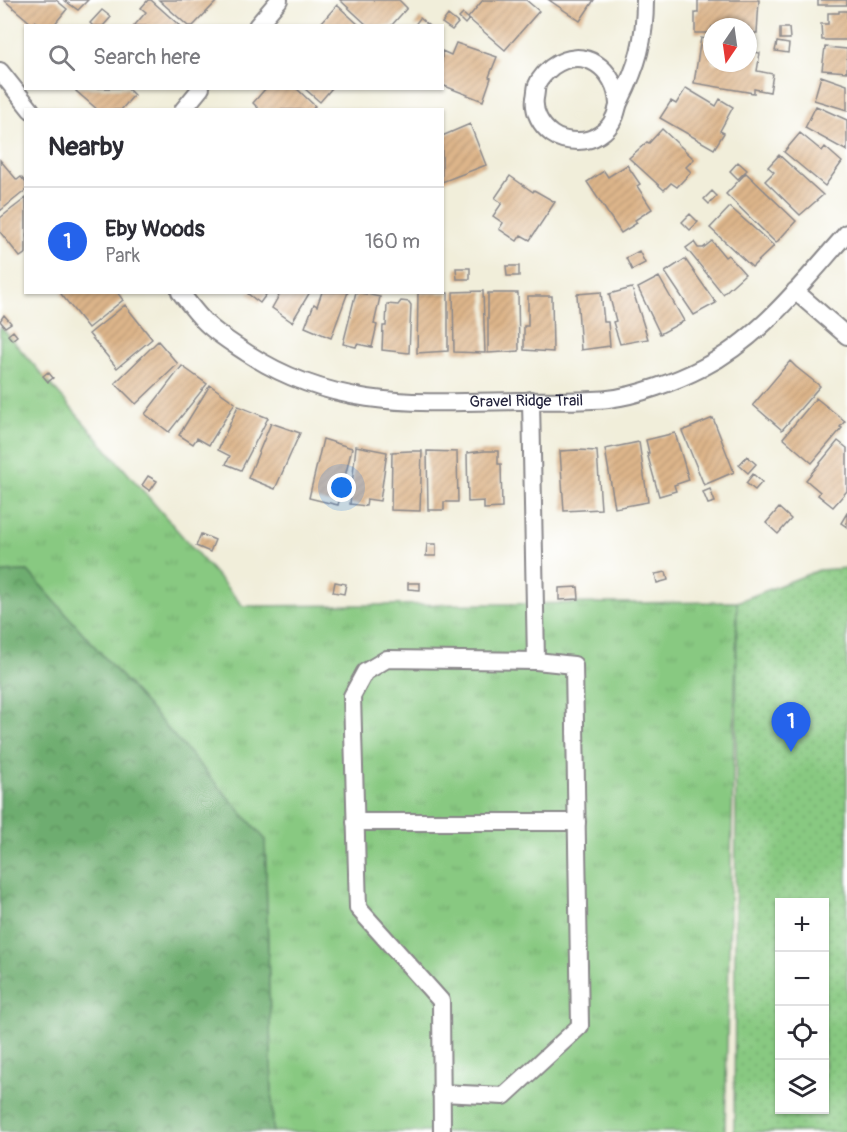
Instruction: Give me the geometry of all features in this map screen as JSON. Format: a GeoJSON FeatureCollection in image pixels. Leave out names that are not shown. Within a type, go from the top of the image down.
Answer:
{"type":"FeatureCollection","features":[{"type":"Feature","properties":{"kind":"street"},"geometry":{"type":"LineString","coordinates":[[259,24],[279,0]]}},
{"type":"Feature","properties":{"kind":"street"},"geometry":{"type":"LineString","coordinates":[[618,104],[617,91],[612,78],[602,67],[587,60],[573,58],[559,62],[545,72],[537,84],[534,104],[542,124],[552,134],[566,141],[585,141],[606,130],[634,74],[645,27],[645,0]]}},
{"type":"Feature","properties":{"kind":"street"},"geometry":{"type":"LineString","coordinates":[[0,71],[29,108]]}},
{"type":"Feature","properties":{"kind":"street"},"geometry":{"type":"LineString","coordinates":[[185,108],[199,90]]}},
{"type":"Feature","properties":{"kind":"street","name":"Gravel Ridge Trail"},"geometry":{"type":"LineString","coordinates":[[182,294],[204,321],[266,366],[338,394],[417,403],[610,399],[666,384],[704,368],[749,337],[795,291],[847,233]]}},
{"type":"Feature","properties":{"kind":"street"},"geometry":{"type":"LineString","coordinates":[[795,291],[847,336]]}},
{"type":"Feature","properties":{"kind":"street"},"geometry":{"type":"LineString","coordinates":[[531,400],[536,661]]}},
{"type":"Feature","properties":{"kind":"street"},"geometry":{"type":"LineString","coordinates":[[441,1093],[504,1096],[580,1026],[574,665],[536,661],[387,659],[365,672],[352,696],[358,908],[441,1001],[441,1093],[442,1132]]}},
{"type":"Feature","properties":{"kind":"street"},"geometry":{"type":"LineString","coordinates":[[355,822],[577,822]]}},
{"type":"Feature","properties":{"kind":"green space"},"geometry":{"type":"Polygon","coordinates":[[[0,326],[243,606],[737,602],[725,1132],[273,1132],[265,839],[28,571],[0,572],[0,326]]]}},
{"type":"Feature","properties":{"kind":"green space"},"geometry":{"type":"Polygon","coordinates":[[[847,568],[847,1132],[734,1132],[737,602],[819,570],[847,568]]]}},
{"type":"Feature","properties":{"kind":"green space"},"geometry":{"type":"Polygon","coordinates":[[[28,571],[265,839],[273,1132],[0,1132],[0,572],[28,571]]]}},
{"type":"Feature","properties":{"kind":"building"},"geometry":{"type":"Polygon","coordinates":[[[4,0],[56,0],[67,9],[55,24],[38,24],[35,21],[32,24],[4,0]]]}},
{"type":"Feature","properties":{"kind":"building"},"geometry":{"type":"Polygon","coordinates":[[[64,0],[88,0],[78,10],[64,0]]]}},
{"type":"Feature","properties":{"kind":"building"},"geometry":{"type":"Polygon","coordinates":[[[148,0],[151,0],[178,24],[136,24],[146,12],[141,8],[148,0]]]}},
{"type":"Feature","properties":{"kind":"building"},"geometry":{"type":"Polygon","coordinates":[[[159,0],[214,0],[216,2],[195,24],[186,24],[159,0]]]}},
{"type":"Feature","properties":{"kind":"building"},"geometry":{"type":"Polygon","coordinates":[[[340,0],[399,0],[407,8],[393,24],[366,24],[340,0]]]}},
{"type":"Feature","properties":{"kind":"building"},"geometry":{"type":"Polygon","coordinates":[[[483,0],[526,0],[539,11],[505,50],[469,19],[465,24],[459,18],[463,14],[468,18],[483,0]]]}},
{"type":"Feature","properties":{"kind":"building"},"geometry":{"type":"Polygon","coordinates":[[[549,0],[594,0],[580,21],[549,0]]]}},
{"type":"Feature","properties":{"kind":"building"},"geometry":{"type":"Polygon","coordinates":[[[698,0],[759,0],[757,33],[757,18],[703,18],[703,33],[695,33],[695,13],[698,13],[698,0]]]}},
{"type":"Feature","properties":{"kind":"building"},"geometry":{"type":"Polygon","coordinates":[[[818,0],[847,0],[847,5],[818,5],[818,0]]]}},
{"type":"Feature","properties":{"kind":"building"},"geometry":{"type":"Polygon","coordinates":[[[337,5],[358,24],[322,24],[337,5]]]}},
{"type":"Feature","properties":{"kind":"building"},"geometry":{"type":"Polygon","coordinates":[[[102,10],[111,17],[105,24],[90,23],[102,10]]]}},
{"type":"Feature","properties":{"kind":"building"},"geometry":{"type":"Polygon","coordinates":[[[839,11],[847,11],[847,40],[822,40],[821,24],[828,24],[828,13],[839,13],[839,11]]]}},
{"type":"Feature","properties":{"kind":"building"},"geometry":{"type":"Polygon","coordinates":[[[448,15],[458,23],[452,30],[442,23],[448,15]]]}},
{"type":"Feature","properties":{"kind":"building"},"geometry":{"type":"Polygon","coordinates":[[[420,18],[427,24],[416,24],[420,18]]]}},
{"type":"Feature","properties":{"kind":"building"},"geometry":{"type":"Polygon","coordinates":[[[780,28],[789,28],[790,39],[780,39],[780,28]]]}},
{"type":"Feature","properties":{"kind":"building"},"geometry":{"type":"Polygon","coordinates":[[[701,38],[703,38],[703,72],[757,71],[773,74],[770,92],[754,89],[754,93],[694,83],[701,38]]]}},
{"type":"Feature","properties":{"kind":"building"},"geometry":{"type":"Polygon","coordinates":[[[777,42],[789,44],[788,53],[775,51],[777,42]]]}},
{"type":"Feature","properties":{"kind":"building"},"geometry":{"type":"Polygon","coordinates":[[[456,43],[497,57],[483,101],[444,86],[444,52],[451,55],[456,43]]]}},
{"type":"Feature","properties":{"kind":"building"},"geometry":{"type":"Polygon","coordinates":[[[825,47],[847,49],[847,72],[822,70],[825,47]]]}},
{"type":"Feature","properties":{"kind":"building"},"geometry":{"type":"Polygon","coordinates":[[[757,52],[760,53],[757,71],[757,52]]]}},
{"type":"Feature","properties":{"kind":"building"},"geometry":{"type":"Polygon","coordinates":[[[821,76],[847,85],[847,110],[814,100],[821,76]]]}},
{"type":"Feature","properties":{"kind":"building"},"geometry":{"type":"Polygon","coordinates":[[[686,88],[716,106],[720,99],[733,107],[720,131],[724,133],[714,149],[660,118],[671,101],[676,104],[686,88]]]}},
{"type":"Feature","properties":{"kind":"building"},"geometry":{"type":"Polygon","coordinates":[[[129,90],[134,95],[123,108],[96,108],[76,91],[129,90]]]}},
{"type":"Feature","properties":{"kind":"building"},"geometry":{"type":"Polygon","coordinates":[[[264,90],[298,90],[315,106],[314,108],[258,108],[253,103],[264,90]]]}},
{"type":"Feature","properties":{"kind":"building"},"geometry":{"type":"Polygon","coordinates":[[[306,90],[330,90],[320,102],[306,90]]]}},
{"type":"Feature","properties":{"kind":"building"},"geometry":{"type":"Polygon","coordinates":[[[816,106],[847,120],[847,151],[805,128],[816,106]]]}},
{"type":"Feature","properties":{"kind":"building"},"geometry":{"type":"Polygon","coordinates":[[[470,124],[486,165],[444,181],[444,135],[470,124]]]}},
{"type":"Feature","properties":{"kind":"building"},"geometry":{"type":"Polygon","coordinates":[[[662,129],[694,159],[686,167],[691,172],[677,187],[671,183],[664,190],[629,158],[647,142],[649,143],[662,129]]]}},
{"type":"Feature","properties":{"kind":"building"},"geometry":{"type":"Polygon","coordinates":[[[800,133],[822,151],[825,147],[842,162],[825,186],[784,152],[800,133]]]}},
{"type":"Feature","properties":{"kind":"building"},"geometry":{"type":"Polygon","coordinates":[[[779,155],[823,195],[800,215],[765,181],[774,172],[768,167],[779,155]]]}},
{"type":"Feature","properties":{"kind":"building"},"geometry":{"type":"Polygon","coordinates":[[[0,160],[17,180],[21,177],[24,181],[24,192],[0,211],[0,160]]]}},
{"type":"Feature","properties":{"kind":"building"},"geometry":{"type":"Polygon","coordinates":[[[738,162],[747,170],[738,179],[730,171],[738,162]]]}},
{"type":"Feature","properties":{"kind":"building"},"geometry":{"type":"Polygon","coordinates":[[[627,165],[640,184],[637,186],[652,209],[635,220],[637,223],[621,233],[587,182],[604,171],[608,177],[627,165]]]}},
{"type":"Feature","properties":{"kind":"building"},"geometry":{"type":"Polygon","coordinates":[[[746,173],[796,221],[776,243],[726,194],[746,173]]]}},
{"type":"Feature","properties":{"kind":"building"},"geometry":{"type":"Polygon","coordinates":[[[510,176],[533,192],[534,190],[555,202],[530,240],[521,235],[517,241],[499,229],[503,223],[493,216],[502,203],[495,198],[510,176]]]}},
{"type":"Feature","properties":{"kind":"building"},"geometry":{"type":"Polygon","coordinates":[[[712,191],[717,196],[709,204],[704,199],[712,191]]]}},
{"type":"Feature","properties":{"kind":"building"},"geometry":{"type":"Polygon","coordinates":[[[24,200],[24,254],[20,257],[0,232],[0,218],[24,200]]]}},
{"type":"Feature","properties":{"kind":"building"},"geometry":{"type":"Polygon","coordinates":[[[730,207],[774,246],[752,267],[710,228],[730,207]]]}},
{"type":"Feature","properties":{"kind":"building"},"geometry":{"type":"Polygon","coordinates":[[[690,214],[698,222],[690,230],[682,222],[690,214]]]}},
{"type":"Feature","properties":{"kind":"building"},"geometry":{"type":"Polygon","coordinates":[[[712,241],[725,257],[728,255],[745,274],[723,294],[686,248],[694,242],[698,248],[703,248],[712,241]]]}},
{"type":"Feature","properties":{"kind":"building"},"geometry":{"type":"Polygon","coordinates":[[[639,251],[645,263],[632,270],[626,258],[639,251]]]}},
{"type":"Feature","properties":{"kind":"building"},"geometry":{"type":"Polygon","coordinates":[[[685,259],[716,303],[694,315],[665,272],[685,259]]]}},
{"type":"Feature","properties":{"kind":"building"},"geometry":{"type":"Polygon","coordinates":[[[506,266],[519,266],[519,276],[507,276],[506,266]]]}},
{"type":"Feature","properties":{"kind":"building"},"geometry":{"type":"Polygon","coordinates":[[[456,268],[470,268],[470,279],[457,279],[456,268]]]}},
{"type":"Feature","properties":{"kind":"building"},"geometry":{"type":"Polygon","coordinates":[[[659,277],[684,321],[660,334],[638,288],[659,277]]]}},
{"type":"Feature","properties":{"kind":"building"},"geometry":{"type":"Polygon","coordinates":[[[632,288],[648,339],[620,344],[613,322],[616,321],[609,294],[632,288]]]}},
{"type":"Feature","properties":{"kind":"building"},"geometry":{"type":"Polygon","coordinates":[[[483,291],[485,353],[454,352],[453,292],[483,291]]]}},
{"type":"Feature","properties":{"kind":"building"},"geometry":{"type":"Polygon","coordinates":[[[601,292],[604,322],[608,322],[610,346],[581,350],[577,294],[601,292]]]}},
{"type":"Feature","properties":{"kind":"building"},"geometry":{"type":"Polygon","coordinates":[[[448,293],[448,351],[417,353],[418,294],[448,293]]]}},
{"type":"Feature","properties":{"kind":"building"},"geometry":{"type":"Polygon","coordinates":[[[488,293],[518,293],[519,351],[488,353],[488,293]]]}},
{"type":"Feature","properties":{"kind":"building"},"geometry":{"type":"Polygon","coordinates":[[[61,294],[118,294],[123,300],[88,328],[61,294]]]}},
{"type":"Feature","properties":{"kind":"building"},"geometry":{"type":"Polygon","coordinates":[[[248,294],[267,294],[260,303],[248,294]]]}},
{"type":"Feature","properties":{"kind":"building"},"geometry":{"type":"Polygon","coordinates":[[[280,294],[309,294],[292,322],[272,308],[280,294]]]}},
{"type":"Feature","properties":{"kind":"building"},"geometry":{"type":"Polygon","coordinates":[[[321,294],[347,294],[331,338],[305,327],[314,304],[317,306],[321,294]]]}},
{"type":"Feature","properties":{"kind":"building"},"geometry":{"type":"Polygon","coordinates":[[[356,294],[380,297],[372,347],[343,344],[356,294]]]}},
{"type":"Feature","properties":{"kind":"building"},"geometry":{"type":"Polygon","coordinates":[[[528,296],[552,296],[553,352],[524,350],[524,326],[528,326],[528,296]]]}},
{"type":"Feature","properties":{"kind":"building"},"geometry":{"type":"Polygon","coordinates":[[[401,301],[409,302],[411,305],[409,353],[382,350],[387,304],[398,305],[401,301]]]}},
{"type":"Feature","properties":{"kind":"building"},"geometry":{"type":"Polygon","coordinates":[[[125,305],[152,339],[117,368],[89,334],[125,305]]]}},
{"type":"Feature","properties":{"kind":"building"},"geometry":{"type":"Polygon","coordinates":[[[4,315],[11,323],[5,327],[0,321],[4,315]]]}},
{"type":"Feature","properties":{"kind":"building"},"geometry":{"type":"Polygon","coordinates":[[[13,331],[17,336],[12,340],[8,335],[13,331]]]}},
{"type":"Feature","properties":{"kind":"building"},"geometry":{"type":"Polygon","coordinates":[[[158,341],[178,364],[136,404],[115,383],[158,341]]]}},
{"type":"Feature","properties":{"kind":"building"},"geometry":{"type":"Polygon","coordinates":[[[790,361],[820,386],[782,430],[753,405],[790,361]]]}},
{"type":"Feature","properties":{"kind":"building"},"geometry":{"type":"Polygon","coordinates":[[[182,366],[207,384],[169,432],[145,414],[182,366]]]}},
{"type":"Feature","properties":{"kind":"building"},"geometry":{"type":"Polygon","coordinates":[[[48,372],[53,378],[48,382],[43,376],[48,372]]]}},
{"type":"Feature","properties":{"kind":"building"},"geometry":{"type":"Polygon","coordinates":[[[210,385],[235,403],[209,445],[197,438],[193,444],[179,435],[210,385]]]}},
{"type":"Feature","properties":{"kind":"building"},"geometry":{"type":"Polygon","coordinates":[[[816,398],[845,421],[840,427],[842,428],[812,463],[783,438],[816,398]]]}},
{"type":"Feature","properties":{"kind":"building"},"geometry":{"type":"Polygon","coordinates":[[[238,406],[268,418],[241,470],[226,464],[230,456],[218,450],[238,406]]]}},
{"type":"Feature","properties":{"kind":"building"},"geometry":{"type":"Polygon","coordinates":[[[713,418],[734,472],[704,485],[682,431],[713,418]]]}},
{"type":"Feature","properties":{"kind":"building"},"geometry":{"type":"Polygon","coordinates":[[[271,423],[300,433],[275,489],[248,478],[271,423]]]}},
{"type":"Feature","properties":{"kind":"building"},"geometry":{"type":"Polygon","coordinates":[[[675,433],[689,480],[674,485],[676,491],[659,496],[647,453],[649,453],[646,440],[675,433]]]}},
{"type":"Feature","properties":{"kind":"building"},"geometry":{"type":"Polygon","coordinates":[[[323,439],[352,448],[338,505],[309,498],[323,439]]]}},
{"type":"Feature","properties":{"kind":"building"},"geometry":{"type":"Polygon","coordinates":[[[838,441],[847,448],[847,491],[833,507],[818,495],[820,492],[806,480],[838,441]]]}},
{"type":"Feature","properties":{"kind":"building"},"geometry":{"type":"Polygon","coordinates":[[[639,442],[648,502],[615,508],[605,449],[639,442]]]}},
{"type":"Feature","properties":{"kind":"building"},"geometry":{"type":"Polygon","coordinates":[[[356,446],[387,452],[380,501],[367,499],[366,506],[350,504],[356,446]]]}},
{"type":"Feature","properties":{"kind":"building"},"geometry":{"type":"Polygon","coordinates":[[[422,451],[420,511],[391,510],[392,452],[422,451]]]}},
{"type":"Feature","properties":{"kind":"building"},"geometry":{"type":"Polygon","coordinates":[[[427,451],[457,452],[458,502],[444,502],[444,510],[428,510],[427,451]]]}},
{"type":"Feature","properties":{"kind":"building"},"geometry":{"type":"Polygon","coordinates":[[[498,451],[498,464],[501,464],[502,508],[484,509],[484,501],[468,502],[467,453],[498,451]]]}},
{"type":"Feature","properties":{"kind":"building"},"geometry":{"type":"Polygon","coordinates":[[[560,451],[597,451],[601,509],[564,511],[560,451]]]}},
{"type":"Feature","properties":{"kind":"building"},"geometry":{"type":"Polygon","coordinates":[[[747,456],[756,464],[748,473],[739,465],[747,456]]]}},
{"type":"Feature","properties":{"kind":"building"},"geometry":{"type":"Polygon","coordinates":[[[753,474],[762,482],[755,490],[746,483],[753,474]]]}},
{"type":"Feature","properties":{"kind":"building"},"geometry":{"type":"Polygon","coordinates":[[[148,476],[157,481],[150,491],[142,485],[148,476]]]}},
{"type":"Feature","properties":{"kind":"building"},"geometry":{"type":"Polygon","coordinates":[[[710,489],[715,502],[708,504],[703,492],[710,489]]]}},
{"type":"Feature","properties":{"kind":"building"},"geometry":{"type":"Polygon","coordinates":[[[779,508],[791,519],[778,534],[766,523],[779,508]]]}},
{"type":"Feature","properties":{"kind":"building"},"geometry":{"type":"Polygon","coordinates":[[[847,513],[847,527],[841,523],[847,513]]]}},
{"type":"Feature","properties":{"kind":"building"},"geometry":{"type":"Polygon","coordinates":[[[201,534],[215,540],[210,552],[196,546],[201,534]]]}},
{"type":"Feature","properties":{"kind":"building"},"geometry":{"type":"Polygon","coordinates":[[[427,544],[436,544],[436,556],[426,556],[427,544]]]}},
{"type":"Feature","properties":{"kind":"building"},"geometry":{"type":"Polygon","coordinates":[[[666,572],[668,580],[657,583],[655,574],[666,572]]]}},
{"type":"Feature","properties":{"kind":"building"},"geometry":{"type":"Polygon","coordinates":[[[335,582],[346,584],[344,594],[333,592],[335,582]]]}},
{"type":"Feature","properties":{"kind":"building"},"geometry":{"type":"Polygon","coordinates":[[[408,583],[420,583],[420,590],[408,589],[408,583]]]}},
{"type":"Feature","properties":{"kind":"building"},"geometry":{"type":"Polygon","coordinates":[[[578,587],[579,599],[559,600],[559,588],[578,587]]]}},
{"type":"Feature","properties":{"kind":"place","name":"Eby Woods"},"geometry":{"type":"Point","coordinates":[791,752]}}]}
